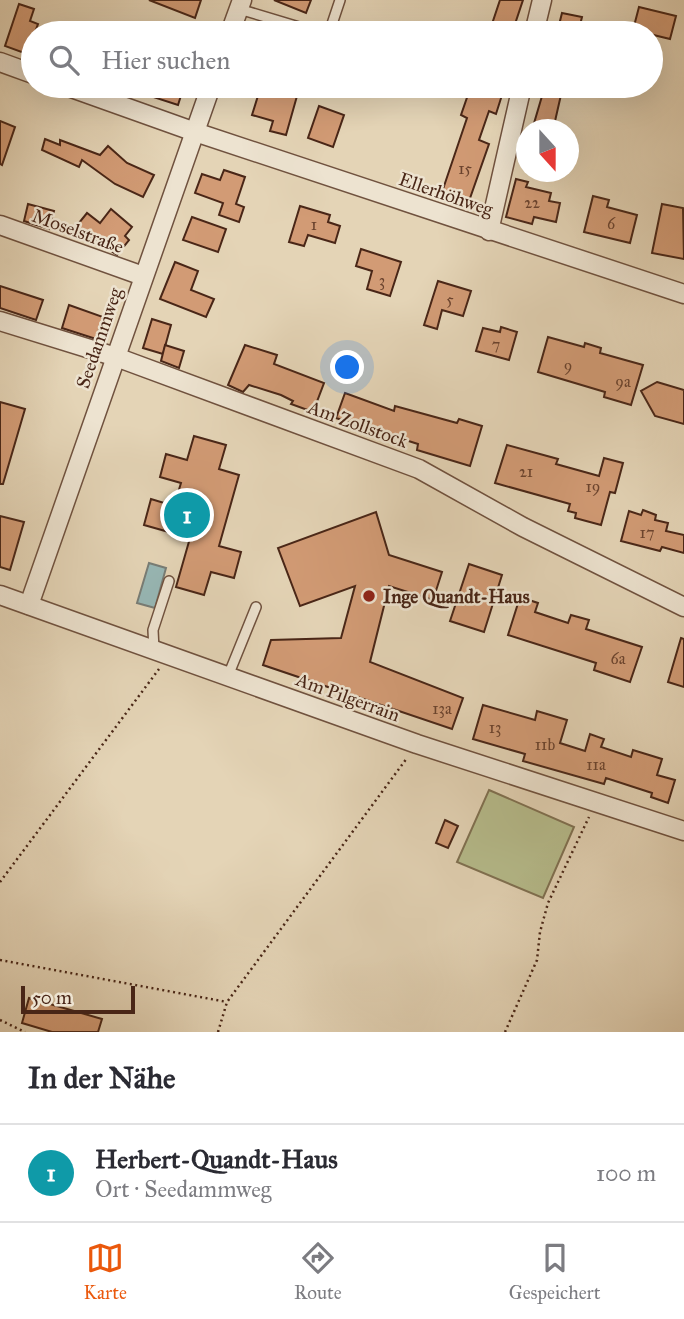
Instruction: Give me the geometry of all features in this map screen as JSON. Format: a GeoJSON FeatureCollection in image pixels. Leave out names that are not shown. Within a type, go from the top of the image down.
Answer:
{"type":"FeatureCollection","features":[{"type":"Feature","properties":{"kind":"street"},"geometry":{"type":"LineString","coordinates":[[537,21],[541,0]]}},
{"type":"Feature","properties":{"kind":"street"},"geometry":{"type":"LineString","coordinates":[[0,62],[21,70]]}},
{"type":"Feature","properties":{"kind":"street","name":"Ellerhöhweg"},"geometry":{"type":"LineString","coordinates":[[100,98],[489,231],[684,294]]}},
{"type":"Feature","properties":{"kind":"street","name":"Seedammweg"},"geometry":{"type":"LineString","coordinates":[[29,605],[207,98]]}},
{"type":"Feature","properties":{"kind":"street"},"geometry":{"type":"LineString","coordinates":[[489,231],[519,98]]}},
{"type":"Feature","properties":{"kind":"street","name":"Moselstraße"},"geometry":{"type":"LineString","coordinates":[[0,225],[143,276]]}},
{"type":"Feature","properties":{"kind":"street","name":"Am Zollstock"},"geometry":{"type":"LineString","coordinates":[[0,321],[116,357],[419,469],[523,527],[684,607]]}},
{"type":"Feature","properties":{"kind":"street","name":"Am Pilgerrain"},"geometry":{"type":"LineString","coordinates":[[0,595],[417,744],[684,831]]}},
{"type":"Feature","properties":{"kind":"lane"},"geometry":{"type":"LineString","coordinates":[[333,21],[340,0]]}},
{"type":"Feature","properties":{"kind":"lane"},"geometry":{"type":"LineString","coordinates":[[240,5],[285,21]]}},
{"type":"Feature","properties":{"kind":"lane"},"geometry":{"type":"LineString","coordinates":[[162,653],[153,630],[169,581]]}},
{"type":"Feature","properties":{"kind":"lane"},"geometry":{"type":"LineString","coordinates":[[228,676],[256,607]]}},
{"type":"Feature","properties":{"kind":"path"},"geometry":{"type":"LineString","coordinates":[[0,882],[162,653]]}},
{"type":"Feature","properties":{"kind":"path"},"geometry":{"type":"LineString","coordinates":[[218,1032],[227,1002],[417,744]]}},
{"type":"Feature","properties":{"kind":"path"},"geometry":{"type":"LineString","coordinates":[[505,1032],[537,960],[540,932],[548,903],[597,801]]}},
{"type":"Feature","properties":{"kind":"path"},"geometry":{"type":"LineString","coordinates":[[0,960],[227,1002]]}},
{"type":"Feature","properties":{"kind":"path"},"geometry":{"type":"LineString","coordinates":[[0,1020],[25,1032]]}},
{"type":"Feature","properties":{"kind":"green space"},"geometry":{"type":"Polygon","coordinates":[[[489,790],[574,827],[543,898],[457,862],[489,790]]]}},
{"type":"Feature","properties":{"kind":"water"},"geometry":{"type":"Polygon","coordinates":[[[149,563],[166,568],[155,608],[137,603],[149,563]]]}},
{"type":"Feature","properties":{"kind":"building"},"geometry":{"type":"Polygon","coordinates":[[[149,0],[201,0],[195,18],[149,0]]]}},
{"type":"Feature","properties":{"kind":"building"},"geometry":{"type":"Polygon","coordinates":[[[274,0],[311,0],[306,13],[274,0]]]}},
{"type":"Feature","properties":{"kind":"building"},"geometry":{"type":"Polygon","coordinates":[[[500,0],[523,0],[516,21],[493,21],[500,0]]]}},
{"type":"Feature","properties":{"kind":"building"},"geometry":{"type":"Polygon","coordinates":[[[19,4],[34,9],[30,21],[21,21],[21,52],[5,46],[19,4]]]}},
{"type":"Feature","properties":{"kind":"building"},"geometry":{"type":"Polygon","coordinates":[[[639,7],[676,16],[670,39],[663,37],[663,21],[635,21],[639,7]]]}},
{"type":"Feature","properties":{"kind":"building"},"geometry":{"type":"Polygon","coordinates":[[[562,13],[582,17],[581,21],[560,21],[562,13]]]}},
{"type":"Feature","properties":{"kind":"building"},"geometry":{"type":"Polygon","coordinates":[[[156,98],[180,98],[178,105],[156,98]]]}},
{"type":"Feature","properties":{"kind":"building"},"geometry":{"type":"Polygon","coordinates":[[[257,98],[296,98],[286,135],[270,131],[273,121],[252,115],[257,98]]]}},
{"type":"Feature","properties":{"kind":"building"},"geometry":{"type":"Polygon","coordinates":[[[467,98],[501,98],[496,114],[489,111],[479,140],[489,144],[469,201],[442,192],[467,118],[461,115],[467,98]]]}},
{"type":"Feature","properties":{"kind":"building"},"geometry":{"type":"Polygon","coordinates":[[[541,98],[560,98],[556,119],[535,119],[541,98]]]}},
{"type":"Feature","properties":{"kind":"building"},"geometry":{"type":"Polygon","coordinates":[[[319,106],[344,115],[333,147],[308,138],[319,106]]]}},
{"type":"Feature","properties":{"kind":"building"},"geometry":{"type":"Polygon","coordinates":[[[0,121],[15,127],[2,165],[0,164],[0,121]]]}},
{"type":"Feature","properties":{"kind":"building"},"geometry":{"type":"Polygon","coordinates":[[[45,139],[60,145],[60,140],[100,155],[108,146],[127,163],[154,175],[143,197],[115,184],[82,160],[79,167],[42,150],[45,139]]]}},
{"type":"Feature","properties":{"kind":"building"},"geometry":{"type":"Polygon","coordinates":[[[224,170],[245,177],[236,204],[244,207],[239,222],[219,215],[223,203],[195,193],[202,174],[220,180],[224,170]]]}},
{"type":"Feature","properties":{"kind":"building"},"geometry":{"type":"Polygon","coordinates":[[[516,179],[516,182],[528,182],[526,187],[551,193],[549,201],[560,203],[556,222],[534,217],[532,224],[506,217],[516,179]]]}},
{"type":"Feature","properties":{"kind":"building"},"geometry":{"type":"Polygon","coordinates":[[[593,196],[609,200],[607,207],[637,215],[630,243],[584,232],[593,196]]]}},
{"type":"Feature","properties":{"kind":"building"},"geometry":{"type":"Polygon","coordinates":[[[28,204],[54,211],[49,229],[24,221],[28,204]]]}},
{"type":"Feature","properties":{"kind":"building"},"geometry":{"type":"Polygon","coordinates":[[[662,204],[683,208],[684,259],[652,253],[662,204]]]}},
{"type":"Feature","properties":{"kind":"building"},"geometry":{"type":"Polygon","coordinates":[[[300,206],[330,215],[328,222],[340,226],[335,243],[308,235],[304,246],[289,242],[300,206]]]}},
{"type":"Feature","properties":{"kind":"building"},"geometry":{"type":"Polygon","coordinates":[[[111,209],[132,227],[125,236],[129,240],[117,255],[90,236],[87,240],[74,229],[87,213],[100,223],[111,209]]]}},
{"type":"Feature","properties":{"kind":"building"},"geometry":{"type":"Polygon","coordinates":[[[192,217],[226,229],[218,252],[183,240],[192,217]]]}},
{"type":"Feature","properties":{"kind":"building"},"geometry":{"type":"Polygon","coordinates":[[[361,249],[401,262],[390,296],[367,289],[372,271],[356,266],[361,249]]]}},
{"type":"Feature","properties":{"kind":"building"},"geometry":{"type":"Polygon","coordinates":[[[175,262],[198,271],[191,290],[214,299],[206,317],[160,299],[175,262]]]}},
{"type":"Feature","properties":{"kind":"building"},"geometry":{"type":"Polygon","coordinates":[[[438,281],[471,291],[463,316],[442,310],[437,329],[424,325],[438,281]]]}},
{"type":"Feature","properties":{"kind":"building"},"geometry":{"type":"Polygon","coordinates":[[[0,286],[43,300],[36,320],[0,308],[0,286]]]}},
{"type":"Feature","properties":{"kind":"building"},"geometry":{"type":"Polygon","coordinates":[[[69,305],[103,317],[96,339],[62,328],[69,305]]]}},
{"type":"Feature","properties":{"kind":"building"},"geometry":{"type":"Polygon","coordinates":[[[152,319],[171,325],[163,354],[143,348],[152,319]]]}},
{"type":"Feature","properties":{"kind":"building"},"geometry":{"type":"Polygon","coordinates":[[[501,327],[517,332],[509,360],[476,351],[483,328],[500,332],[501,327]]]}},
{"type":"Feature","properties":{"kind":"building"},"geometry":{"type":"Polygon","coordinates":[[[548,337],[584,347],[585,343],[601,348],[600,353],[643,365],[631,405],[604,397],[605,392],[538,372],[548,337]]]}},
{"type":"Feature","properties":{"kind":"building"},"geometry":{"type":"Polygon","coordinates":[[[165,345],[184,351],[179,368],[161,361],[165,345]]]}},
{"type":"Feature","properties":{"kind":"building"},"geometry":{"type":"Polygon","coordinates":[[[245,345],[277,355],[274,364],[324,383],[313,412],[291,404],[293,401],[281,395],[249,385],[243,392],[228,385],[245,345]]]}},
{"type":"Feature","properties":{"kind":"building"},"geometry":{"type":"Polygon","coordinates":[[[657,382],[684,390],[684,424],[655,416],[641,391],[657,382]]]}},
{"type":"Feature","properties":{"kind":"building"},"geometry":{"type":"Polygon","coordinates":[[[345,393],[394,411],[395,406],[457,423],[459,419],[482,426],[470,466],[417,450],[418,444],[336,418],[345,393]]]}},
{"type":"Feature","properties":{"kind":"building"},"geometry":{"type":"Polygon","coordinates":[[[0,402],[25,409],[3,484],[0,484],[0,402]]]}},
{"type":"Feature","properties":{"kind":"building"},"geometry":{"type":"Polygon","coordinates":[[[194,436],[226,445],[219,469],[239,475],[219,546],[241,552],[234,578],[211,572],[204,595],[176,587],[190,538],[144,525],[151,499],[174,506],[181,483],[160,477],[166,454],[187,460],[194,436]]]}},
{"type":"Feature","properties":{"kind":"building"},"geometry":{"type":"Polygon","coordinates":[[[507,445],[558,459],[556,464],[599,476],[604,458],[623,463],[615,493],[610,492],[601,525],[575,518],[576,513],[568,511],[570,504],[495,483],[507,445]]]}},
{"type":"Feature","properties":{"kind":"building"},"geometry":{"type":"Polygon","coordinates":[[[643,510],[656,515],[655,520],[668,523],[666,531],[684,535],[684,553],[662,547],[660,551],[621,541],[629,511],[641,515],[643,510]]]}},
{"type":"Feature","properties":{"kind":"building","name":"Inge Quandt-Haus"},"geometry":{"type":"Polygon","coordinates":[[[376,512],[389,555],[442,572],[433,600],[389,586],[370,662],[463,698],[452,729],[263,665],[271,640],[341,638],[355,586],[300,606],[278,548],[376,512]]]}},
{"type":"Feature","properties":{"kind":"building"},"geometry":{"type":"Polygon","coordinates":[[[0,516],[24,522],[10,570],[0,567],[0,516]]]}},
{"type":"Feature","properties":{"kind":"building"},"geometry":{"type":"Polygon","coordinates":[[[469,564],[502,575],[484,632],[450,621],[469,564]]]}},
{"type":"Feature","properties":{"kind":"building"},"geometry":{"type":"Polygon","coordinates":[[[520,597],[538,603],[535,612],[568,623],[571,615],[589,620],[586,629],[642,647],[630,682],[594,670],[596,663],[508,635],[520,597]]]}},
{"type":"Feature","properties":{"kind":"building"},"geometry":{"type":"Polygon","coordinates":[[[681,638],[684,639],[684,687],[668,682],[681,638]]]}},
{"type":"Feature","properties":{"kind":"building"},"geometry":{"type":"Polygon","coordinates":[[[483,705],[535,720],[537,711],[567,720],[560,743],[585,751],[590,734],[604,739],[601,747],[631,757],[633,750],[662,759],[657,775],[675,780],[668,803],[651,797],[652,793],[606,778],[604,784],[523,761],[525,754],[473,739],[483,705]]]}},
{"type":"Feature","properties":{"kind":"building"},"geometry":{"type":"Polygon","coordinates":[[[445,820],[458,826],[448,848],[436,843],[445,820]]]}},
{"type":"Feature","properties":{"kind":"building"},"geometry":{"type":"Polygon","coordinates":[[[29,998],[102,1019],[98,1032],[52,1032],[22,1023],[29,998]]]}},
{"type":"Feature","properties":{"kind":"place","name":"Herbert-Quandt-Haus"},"geometry":{"type":"Point","coordinates":[187,515]}},
{"type":"Feature","properties":{"kind":"place","name":"Inge Quandt-Haus"},"geometry":{"type":"Point","coordinates":[369,596]}}]}
